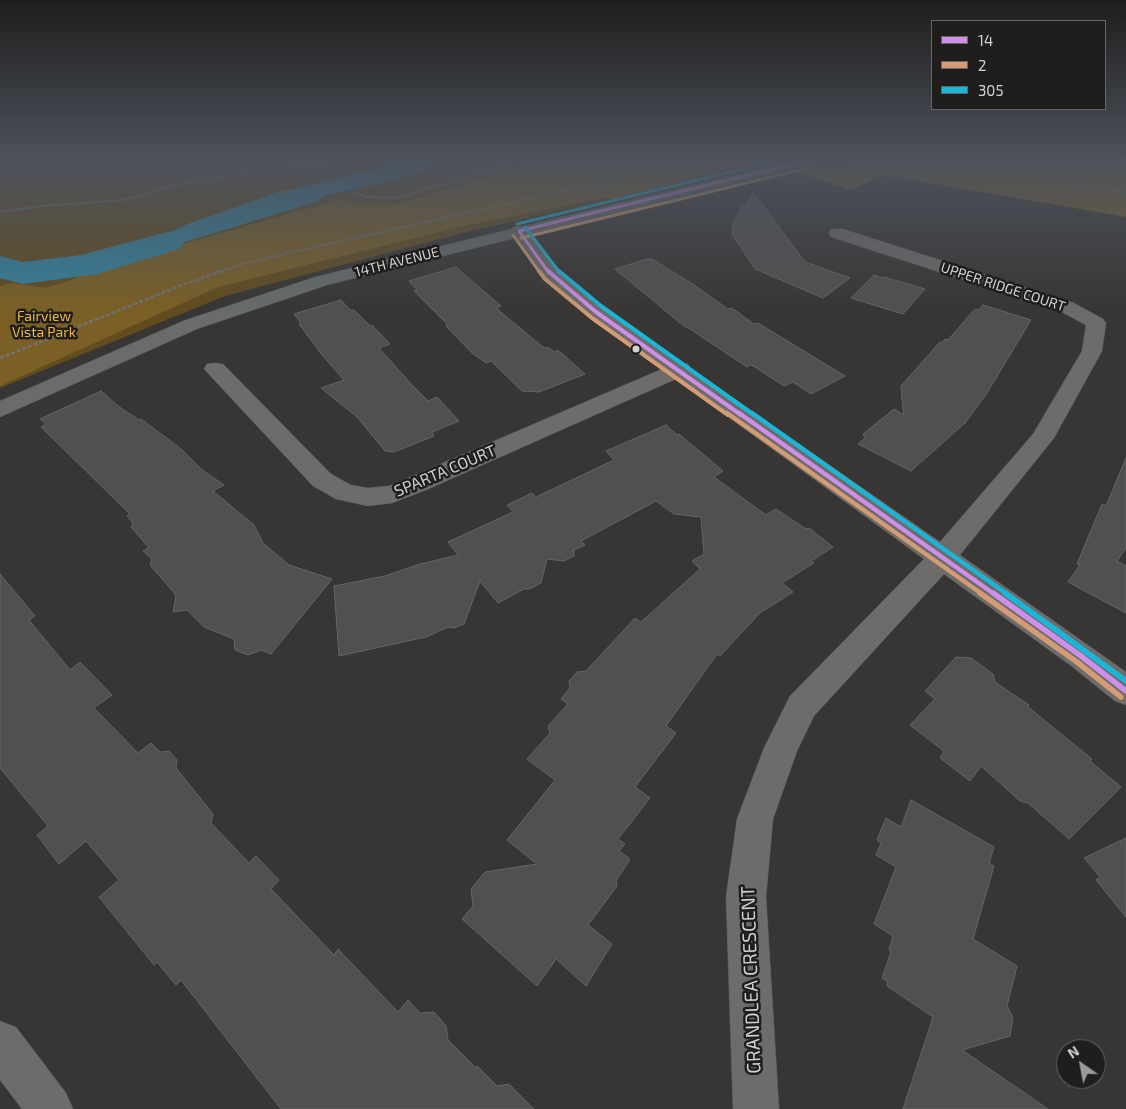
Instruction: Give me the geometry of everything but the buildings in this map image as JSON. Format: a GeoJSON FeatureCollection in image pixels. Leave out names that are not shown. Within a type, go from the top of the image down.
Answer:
{"type":"FeatureCollection","features":[{"type":"Feature","properties":{"kind":"main road","name":"14TH AVENUE"},"geometry":{"type":"LineString","coordinates":[[0,410],[190,324],[246,305],[321,281],[598,212]]}},
{"type":"Feature","properties":{"kind":"street"},"geometry":{"type":"LineString","coordinates":[[519,231],[550,274],[596,312],[680,369],[1126,691]]}},
{"type":"Feature","properties":{"kind":"street","name":"UPPER RIDGE COURT"},"geometry":{"type":"LineString","coordinates":[[837,233],[1067,307],[1096,323],[1092,351],[1042,438],[942,558]]}},
{"type":"Feature","properties":{"kind":"street","name":"SPARTA COURT"},"geometry":{"type":"LineString","coordinates":[[215,369],[322,480],[346,493],[368,497],[392,494],[417,484],[680,369]]}},
{"type":"Feature","properties":{"kind":"street","name":"GRANDLEA CRESCENT"},"geometry":{"type":"LineString","coordinates":[[756,1109],[746,897],[754,819],[780,748],[802,706],[942,558]]}},
{"type":"Feature","properties":{"kind":"street"},"geometry":{"type":"LineString","coordinates":[[0,1043],[50,1109]]}},
{"type":"Feature","properties":{"kind":"path"},"geometry":{"type":"LineString","coordinates":[[0,358],[182,285],[245,263],[471,212]]}},
{"type":"Feature","properties":{"kind":"green space","name":"Fairview Vista Park"},"geometry":{"type":"Polygon","coordinates":[[[0,212],[556,212],[463,233],[225,296],[0,388],[0,212]]]}},
{"type":"Feature","properties":{"kind":"green space","name":"Fairview Vista Park"},"geometry":{"type":"Polygon","coordinates":[[[296,212],[534,212],[459,227],[218,287],[0,386],[0,286],[13,283],[45,288],[66,282],[101,267],[296,212]]]}},
{"type":"Feature","properties":{"kind":"green space"},"geometry":{"type":"Polygon","coordinates":[[[1096,212],[1126,212],[1126,217],[1096,212]]]}},
{"type":"Feature","properties":{"kind":"water"},"geometry":{"type":"Polygon","coordinates":[[[222,212],[284,212],[175,245],[31,278],[0,274],[0,263],[25,267],[55,267],[97,258],[146,243],[190,223],[222,212]]]}},
{"type":"Feature","properties":{"kind":"waterway"},"geometry":{"type":"LineString","coordinates":[[0,267],[23,273],[84,266],[167,242]]}},
{"type":"Feature","properties":{"kind":"transit line","name":"305"},"geometry":{"type":"LineString","coordinates":[[517,224],[567,212]]}},
{"type":"Feature","properties":{"kind":"transit line","name":"14"},"geometry":{"type":"LineString","coordinates":[[519,231],[598,212]]}},
{"type":"Feature","properties":{"kind":"transit line","name":"2"},"geometry":{"type":"LineString","coordinates":[[521,238],[629,212]]}},
{"type":"Feature","properties":{"kind":"transit line","name":"305"},"geometry":{"type":"LineString","coordinates":[[525,227],[556,269],[601,306],[1126,681]]}},
{"type":"Feature","properties":{"kind":"transit line","name":"14"},"geometry":{"type":"LineString","coordinates":[[519,231],[550,274],[596,312],[1081,656],[1126,691]]}},
{"type":"Feature","properties":{"kind":"transit line","name":"2"},"geometry":{"type":"LineString","coordinates":[[513,235],[545,279],[592,318],[1077,662],[1121,697]]}}]}
